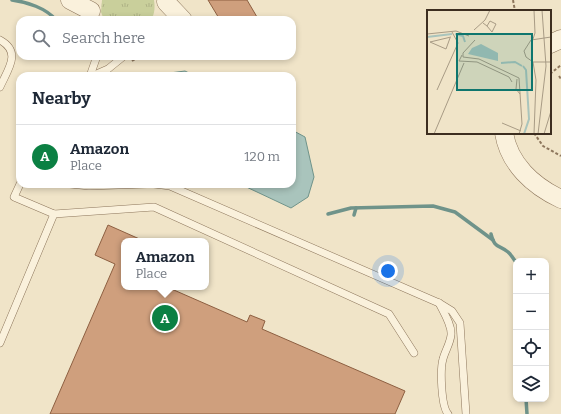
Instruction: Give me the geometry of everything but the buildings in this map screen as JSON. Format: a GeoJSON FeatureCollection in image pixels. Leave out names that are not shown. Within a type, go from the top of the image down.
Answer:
{"type":"FeatureCollection","features":[{"type":"Feature","properties":{"kind":"street"},"geometry":{"type":"LineString","coordinates":[[70,0],[92,10]]}},
{"type":"Feature","properties":{"kind":"street"},"geometry":{"type":"LineString","coordinates":[[164,16],[166,1]]}},
{"type":"Feature","properties":{"kind":"street"},"geometry":{"type":"LineString","coordinates":[[166,1],[179,16]]}},
{"type":"Feature","properties":{"kind":"street"},"geometry":{"type":"LineString","coordinates":[[551,44],[561,39]]}},
{"type":"Feature","properties":{"kind":"street"},"geometry":{"type":"LineString","coordinates":[[500,136],[517,166],[531,181],[548,193],[561,199]]}},
{"type":"Feature","properties":{"kind":"lane"},"geometry":{"type":"LineString","coordinates":[[0,40],[6,43],[12,50],[12,61],[0,87]]}},
{"type":"Feature","properties":{"kind":"lane"},"geometry":{"type":"LineString","coordinates":[[92,72],[96,60]]}},
{"type":"Feature","properties":{"kind":"lane"},"geometry":{"type":"LineString","coordinates":[[100,72],[119,60]]}},
{"type":"Feature","properties":{"kind":"lane"},"geometry":{"type":"LineString","coordinates":[[18,188],[14,197],[54,214],[154,207],[389,314],[414,353]]}},
{"type":"Feature","properties":{"kind":"lane"},"geometry":{"type":"LineString","coordinates":[[175,188],[438,303],[452,311],[460,323],[466,414]]}},
{"type":"Feature","properties":{"kind":"lane"},"geometry":{"type":"LineString","coordinates":[[0,343],[54,214]]}},
{"type":"Feature","properties":{"kind":"lane"},"geometry":{"type":"LineString","coordinates":[[438,303],[449,325],[451,334],[442,360],[441,369],[444,403],[448,414]]}},
{"type":"Feature","properties":{"kind":"path"},"geometry":{"type":"LineString","coordinates":[[513,0],[515,10]]}},
{"type":"Feature","properties":{"kind":"path"},"geometry":{"type":"LineString","coordinates":[[551,73],[561,65]]}},
{"type":"Feature","properties":{"kind":"path"},"geometry":{"type":"LineString","coordinates":[[535,134],[542,146],[561,156]]}},
{"type":"Feature","properties":{"kind":"green space"},"geometry":{"type":"Polygon","coordinates":[[[102,0],[154,0],[155,8],[152,16],[102,16],[101,12],[102,0]]]}},
{"type":"Feature","properties":{"kind":"water"},"geometry":{"type":"Polygon","coordinates":[[[296,132],[305,137],[314,177],[308,197],[291,208],[248,188],[296,188],[296,132]]]}},
{"type":"Feature","properties":{"kind":"waterway"},"geometry":{"type":"LineString","coordinates":[[12,0],[36,6],[52,16]]}},
{"type":"Feature","properties":{"kind":"waterway"},"geometry":{"type":"LineString","coordinates":[[328,214],[351,208],[433,206],[455,212],[493,240]]}},
{"type":"Feature","properties":{"kind":"waterway"},"geometry":{"type":"LineString","coordinates":[[354,215],[356,208]]}},
{"type":"Feature","properties":{"kind":"waterway"},"geometry":{"type":"LineString","coordinates":[[491,234],[492,239],[497,246],[509,253],[513,258]]}},
{"type":"Feature","properties":{"kind":"waterway"},"geometry":{"type":"LineString","coordinates":[[526,402],[527,414]]}},
{"type":"Feature","properties":{"kind":"place","name":"Amazon"},"geometry":{"type":"Point","coordinates":[165,318]}}]}
